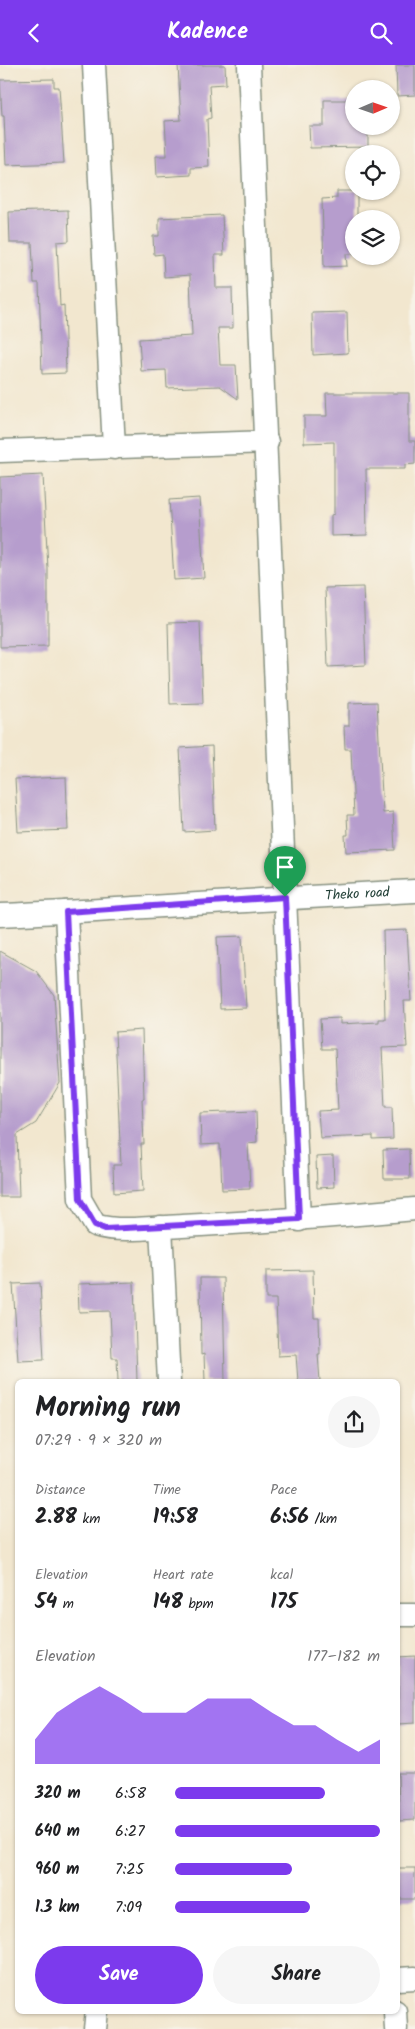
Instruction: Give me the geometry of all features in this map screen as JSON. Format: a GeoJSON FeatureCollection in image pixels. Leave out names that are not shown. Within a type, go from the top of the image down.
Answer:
{"type":"FeatureCollection","features":[{"type":"Feature","properties":{"kind":"street"},"geometry":{"type":"LineString","coordinates":[[94,65],[114,448]]}},
{"type":"Feature","properties":{"kind":"street"},"geometry":{"type":"LineString","coordinates":[[249,65],[267,442],[299,1219]]}},
{"type":"Feature","properties":{"kind":"street"},"geometry":{"type":"LineString","coordinates":[[0,451],[267,442]]}},
{"type":"Feature","properties":{"kind":"street","name":"Theko road"},"geometry":{"type":"LineString","coordinates":[[0,915],[285,897],[415,891]]}},
{"type":"Feature","properties":{"kind":"street"},"geometry":{"type":"LineString","coordinates":[[66,912],[80,1199],[95,1225],[105,1229],[161,1227],[299,1219],[415,1209]]}},
{"type":"Feature","properties":{"kind":"street"},"geometry":{"type":"LineString","coordinates":[[161,1227],[169,1379]]}},
{"type":"Feature","properties":{"kind":"street"},"geometry":{"type":"LineString","coordinates":[[400,1615],[415,1615]]}},
{"type":"Feature","properties":{"kind":"street"},"geometry":{"type":"LineString","coordinates":[[400,1979],[415,1978]]}},
{"type":"Feature","properties":{"kind":"street"},"geometry":{"type":"LineString","coordinates":[[95,2029],[97,2014]]}},
{"type":"Feature","properties":{"kind":"street"},"geometry":{"type":"LineString","coordinates":[[395,2014],[396,2029]]}},
{"type":"Feature","properties":{"kind":"building"},"geometry":{"type":"Polygon","coordinates":[[[178,65],[225,65],[226,84],[209,85],[211,118],[207,119],[209,167],[191,168],[191,175],[157,177],[156,156],[167,156],[165,121],[181,120],[178,65]]]}},
{"type":"Feature","properties":{"kind":"building"},"geometry":{"type":"Polygon","coordinates":[[[396,65],[415,65],[415,95],[400,96],[400,80],[396,80],[396,65]]]}},
{"type":"Feature","properties":{"kind":"building"},"geometry":{"type":"Polygon","coordinates":[[[54,79],[54,87],[59,87],[64,163],[6,165],[0,80],[54,79]]]}},
{"type":"Feature","properties":{"kind":"building"},"geometry":{"type":"Polygon","coordinates":[[[324,100],[345,100],[345,135],[368,135],[368,145],[310,148],[309,126],[324,126],[324,100]]]}},
{"type":"Feature","properties":{"kind":"building"},"geometry":{"type":"Polygon","coordinates":[[[337,191],[345,191],[345,200],[357,200],[357,210],[345,210],[345,265],[347,266],[324,267],[322,199],[337,198],[337,191]]]}},
{"type":"Feature","properties":{"kind":"building"},"geometry":{"type":"Polygon","coordinates":[[[68,210],[69,241],[57,242],[60,306],[64,305],[66,373],[42,374],[39,283],[34,283],[32,243],[10,243],[9,212],[68,210]]]}},
{"type":"Feature","properties":{"kind":"building"},"geometry":{"type":"Polygon","coordinates":[[[222,215],[224,255],[215,255],[216,288],[232,288],[233,328],[218,328],[220,365],[236,365],[238,399],[220,386],[167,388],[166,370],[141,371],[139,339],[192,336],[190,275],[164,277],[163,254],[154,255],[153,236],[159,236],[159,218],[222,215]]]}},
{"type":"Feature","properties":{"kind":"building"},"geometry":{"type":"Polygon","coordinates":[[[347,312],[348,353],[313,355],[312,313],[347,312]]]}},
{"type":"Feature","properties":{"kind":"building"},"geometry":{"type":"Polygon","coordinates":[[[326,393],[409,393],[409,441],[415,441],[415,464],[405,465],[405,469],[366,469],[367,535],[331,536],[331,515],[334,514],[334,442],[304,443],[304,416],[327,416],[326,393]]]}},
{"type":"Feature","properties":{"kind":"building"},"geometry":{"type":"Polygon","coordinates":[[[43,475],[48,569],[48,646],[0,647],[0,477],[43,475]]]}},
{"type":"Feature","properties":{"kind":"building"},"geometry":{"type":"Polygon","coordinates":[[[199,498],[204,578],[174,580],[169,500],[199,498]]]}},
{"type":"Feature","properties":{"kind":"building"},"geometry":{"type":"Polygon","coordinates":[[[363,587],[366,665],[328,667],[325,588],[363,587]]]}},
{"type":"Feature","properties":{"kind":"building"},"geometry":{"type":"Polygon","coordinates":[[[200,622],[203,703],[170,704],[168,623],[200,622]]]}},
{"type":"Feature","properties":{"kind":"building"},"geometry":{"type":"Polygon","coordinates":[[[377,702],[383,813],[393,812],[395,850],[346,852],[345,835],[348,835],[347,815],[354,815],[351,749],[345,749],[344,726],[349,726],[349,703],[377,702]]]}},
{"type":"Feature","properties":{"kind":"building"},"geometry":{"type":"Polygon","coordinates":[[[212,746],[215,830],[184,832],[180,748],[212,746]]]}},
{"type":"Feature","properties":{"kind":"building"},"geometry":{"type":"Polygon","coordinates":[[[66,777],[68,830],[18,832],[15,779],[66,777]]]}},
{"type":"Feature","properties":{"kind":"building"},"geometry":{"type":"Polygon","coordinates":[[[407,930],[411,1001],[404,1001],[407,1047],[382,1048],[385,1107],[392,1107],[393,1139],[373,1140],[373,1136],[320,1138],[318,1111],[338,1110],[335,1049],[322,1049],[320,1019],[340,1018],[340,1024],[379,1022],[379,1019],[385,1019],[383,931],[407,930]]]}},
{"type":"Feature","properties":{"kind":"building"},"geometry":{"type":"Polygon","coordinates":[[[242,936],[246,1008],[220,1009],[217,937],[242,936]]]}},
{"type":"Feature","properties":{"kind":"building"},"geometry":{"type":"Polygon","coordinates":[[[0,951],[36,971],[54,995],[60,1083],[36,1123],[17,1135],[19,1197],[0,1197],[0,951]]]}},
{"type":"Feature","properties":{"kind":"building"},"geometry":{"type":"Polygon","coordinates":[[[142,1030],[144,1144],[141,1144],[143,1191],[114,1193],[113,1165],[121,1165],[115,1032],[142,1030]]]}},
{"type":"Feature","properties":{"kind":"building"},"geometry":{"type":"Polygon","coordinates":[[[256,1111],[257,1142],[248,1143],[250,1189],[222,1190],[220,1144],[201,1145],[200,1113],[256,1111]]]}},
{"type":"Feature","properties":{"kind":"building"},"geometry":{"type":"Polygon","coordinates":[[[409,1149],[410,1179],[384,1179],[383,1150],[409,1149]]]}},
{"type":"Feature","properties":{"kind":"building"},"geometry":{"type":"Polygon","coordinates":[[[333,1156],[334,1187],[317,1188],[316,1157],[333,1156]]]}},
{"type":"Feature","properties":{"kind":"building"},"geometry":{"type":"Polygon","coordinates":[[[313,1270],[314,1318],[319,1318],[320,1354],[318,1354],[320,1379],[298,1379],[296,1355],[278,1356],[276,1299],[266,1299],[266,1271],[313,1270]]]}},
{"type":"Feature","properties":{"kind":"building"},"geometry":{"type":"Polygon","coordinates":[[[200,1278],[223,1278],[225,1379],[205,1379],[204,1354],[201,1355],[200,1278]]]}},
{"type":"Feature","properties":{"kind":"building"},"geometry":{"type":"Polygon","coordinates":[[[134,1282],[137,1379],[118,1379],[117,1358],[112,1358],[110,1311],[79,1312],[78,1284],[134,1282]]]}},
{"type":"Feature","properties":{"kind":"building"},"geometry":{"type":"Polygon","coordinates":[[[40,1283],[44,1360],[18,1361],[13,1284],[40,1283]]]}},
{"type":"Feature","properties":{"kind":"building"},"geometry":{"type":"Polygon","coordinates":[[[415,1656],[415,1723],[400,1724],[400,1657],[415,1656]]]}},
{"type":"Feature","properties":{"kind":"building"},"geometry":{"type":"Polygon","coordinates":[[[400,1773],[415,1773],[415,1820],[400,1821],[400,1773]]]}},
{"type":"Feature","properties":{"kind":"building"},"geometry":{"type":"Polygon","coordinates":[[[400,1868],[415,1868],[415,1899],[400,1899],[400,1868]]]}},
{"type":"Feature","properties":{"kind":"route"},"geometry":{"type":"LineString","coordinates":[[285,897],[299,1219],[105,1229],[95,1225],[88,1217],[80,1199],[66,912],[285,897]]}}]}
